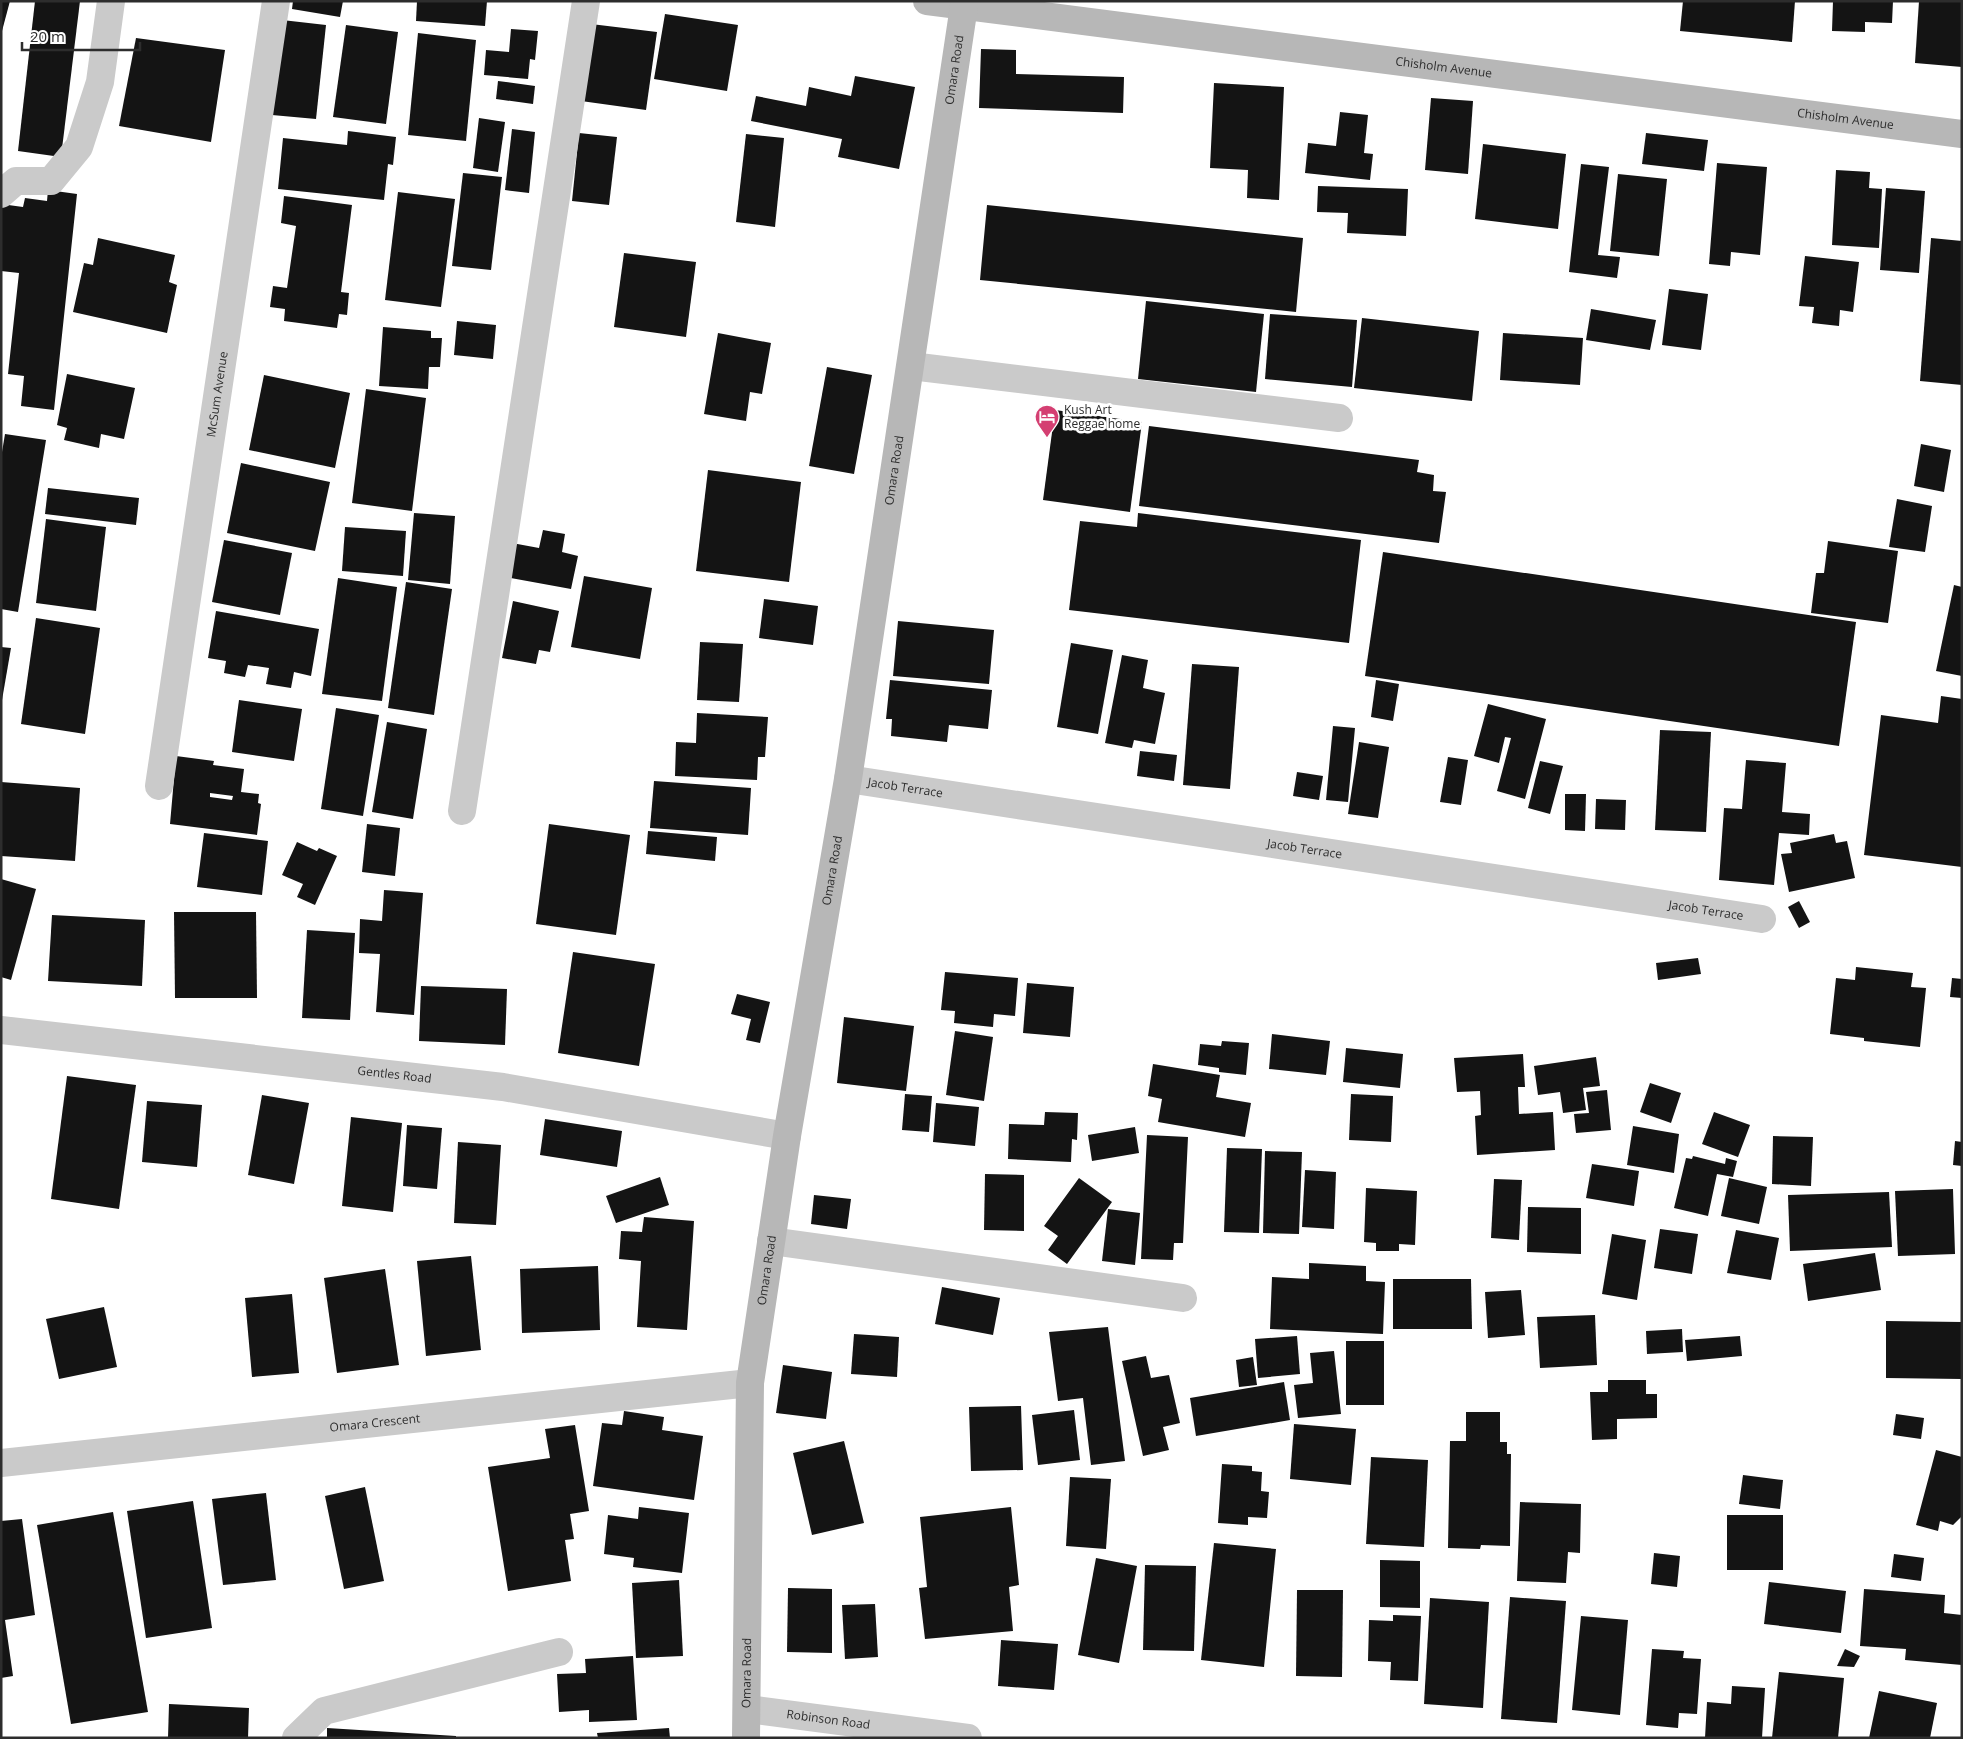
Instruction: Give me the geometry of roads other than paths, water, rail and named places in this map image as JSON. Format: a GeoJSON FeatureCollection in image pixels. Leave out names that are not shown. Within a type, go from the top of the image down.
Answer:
{"type":"FeatureCollection","features":[{"type":"Feature","properties":{"kind":"street"},"geometry":{"type":"LineString","coordinates":[[1,194],[16,182],[51,181],[80,147],[100,82],[111,1]]}},
{"type":"Feature","properties":{"kind":"street","name":"McSum Avenue"},"geometry":{"type":"LineString","coordinates":[[159,786],[276,1]]}},
{"type":"Feature","properties":{"kind":"street"},"geometry":{"type":"LineString","coordinates":[[462,811],[586,1]]}},
{"type":"Feature","properties":{"kind":"street","name":"Chisholm Avenue"},"geometry":{"type":"LineString","coordinates":[[927,1],[964,6],[992,5],[1962,134]]}},
{"type":"Feature","properties":{"kind":"street","name":"Omara Road"},"geometry":{"type":"LineString","coordinates":[[746,1738],[748,1709],[750,1382],[787,1136],[848,779],[964,6]]}},
{"type":"Feature","properties":{"kind":"street"},"geometry":{"type":"LineString","coordinates":[[911,366],[1339,418]]}},
{"type":"Feature","properties":{"kind":"street","name":"Jacob Terrace"},"geometry":{"type":"LineString","coordinates":[[848,779],[1762,918]]}},
{"type":"Feature","properties":{"kind":"street","name":"Gentles Road"},"geometry":{"type":"LineString","coordinates":[[1,1030],[502,1087],[787,1136]]}},
{"type":"Feature","properties":{"kind":"street"},"geometry":{"type":"LineString","coordinates":[[771,1242],[1183,1298]]}},
{"type":"Feature","properties":{"kind":"street","name":"Omara Crescent"},"geometry":{"type":"LineString","coordinates":[[1,1463],[750,1382]]}},
{"type":"Feature","properties":{"kind":"street"},"geometry":{"type":"LineString","coordinates":[[296,1738],[324,1711],[559,1652]]}},
{"type":"Feature","properties":{"kind":"street","name":"Robinson Road"},"geometry":{"type":"LineString","coordinates":[[748,1709],[968,1738]]}},
{"type":"Feature","properties":{"kind":"place","name":"Kush Art Reggae home"},"geometry":{"type":"Point","coordinates":[1047,438]}}]}
